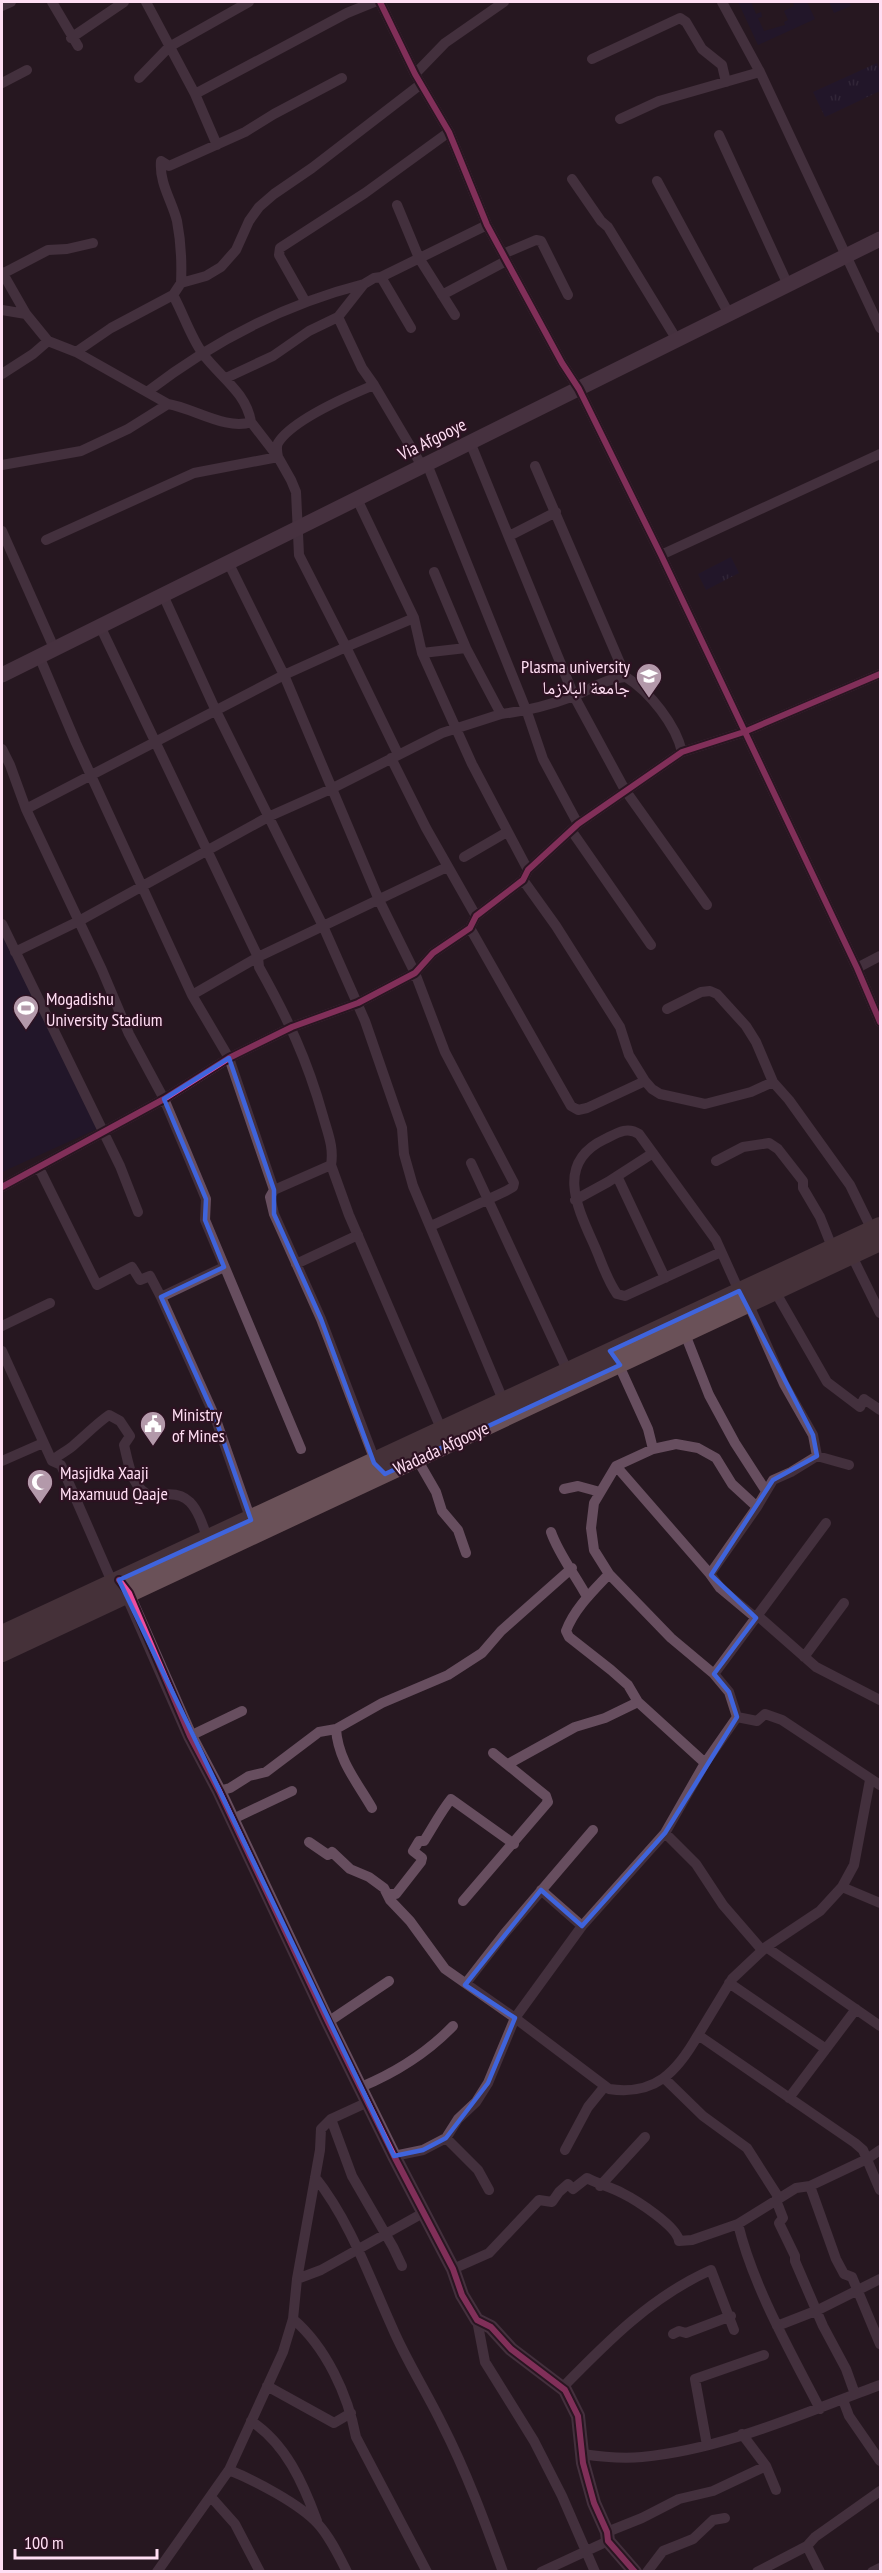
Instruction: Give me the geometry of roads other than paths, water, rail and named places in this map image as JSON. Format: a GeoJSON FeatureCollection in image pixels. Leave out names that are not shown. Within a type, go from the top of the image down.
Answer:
{"type":"FeatureCollection","features":[{"type":"Feature","properties":{"kind":"highway","name":"Wadada Afgooye"},"geometry":{"type":"LineString","coordinates":[[2,1653],[208,1540],[251,1520],[380,1469],[417,1459],[445,1436],[504,1400],[568,1372],[685,1334],[832,1247],[878,1235]]}},
{"type":"Feature","properties":{"kind":"highway","name":"Wadada Afgooye"},"geometry":{"type":"LineString","coordinates":[[2,1635],[119,1589],[744,1298],[776,1293],[851,1254],[878,1235]]}},
{"type":"Feature","properties":{"kind":"main road","name":"Via Afgooye"},"geometry":{"type":"LineString","coordinates":[[2,675],[880,239]]}},
{"type":"Feature","properties":{"kind":"street"},"geometry":{"type":"LineString","coordinates":[[2,6],[11,2]]}},
{"type":"Feature","properties":{"kind":"street"},"geometry":{"type":"LineString","coordinates":[[52,2],[75,42],[124,2]]}},
{"type":"Feature","properties":{"kind":"street"},"geometry":{"type":"LineString","coordinates":[[146,2],[195,94],[217,145]]}},
{"type":"Feature","properties":{"kind":"street"},"geometry":{"type":"LineString","coordinates":[[139,78],[168,47],[249,2]]}},
{"type":"Feature","properties":{"kind":"street"},"geometry":{"type":"LineString","coordinates":[[195,94],[338,18],[374,2]]}},
{"type":"Feature","properties":{"kind":"street"},"geometry":{"type":"LineString","coordinates":[[380,2],[415,74],[449,132],[504,257],[562,363],[579,389],[661,555],[858,968],[880,1022]]}},
{"type":"Feature","properties":{"kind":"street"},"geometry":{"type":"LineString","coordinates":[[415,74],[445,43],[504,2]]}},
{"type":"Feature","properties":{"kind":"street"},"geometry":{"type":"LineString","coordinates":[[722,2],[760,72],[880,328]]}},
{"type":"Feature","properties":{"kind":"street"},"geometry":{"type":"LineString","coordinates":[[592,59],[680,18],[686,22],[702,49],[722,65],[726,82]]}},
{"type":"Feature","properties":{"kind":"street"},"geometry":{"type":"LineString","coordinates":[[2,83],[27,70]]}},
{"type":"Feature","properties":{"kind":"street"},"geometry":{"type":"LineString","coordinates":[[620,119],[659,101],[760,72]]}},
{"type":"Feature","properties":{"kind":"street"},"geometry":{"type":"LineString","coordinates":[[76,352],[111,328],[173,295],[181,283],[182,255],[178,229],[163,182],[160,161],[169,166],[217,145],[342,78]]}},
{"type":"Feature","properties":{"kind":"street"},"geometry":{"type":"LineString","coordinates":[[181,283],[206,276],[221,267],[236,250],[249,220],[259,207],[421,84]]}},
{"type":"Feature","properties":{"kind":"street"},"geometry":{"type":"LineString","coordinates":[[305,301],[279,255],[280,248],[365,193],[449,132]]}},
{"type":"Feature","properties":{"kind":"street"},"geometry":{"type":"LineString","coordinates":[[719,135],[788,285]]}},
{"type":"Feature","properties":{"kind":"street"},"geometry":{"type":"LineString","coordinates":[[572,179],[582,196],[594,207],[601,221],[608,226],[677,340]]}},
{"type":"Feature","properties":{"kind":"street"},"geometry":{"type":"LineString","coordinates":[[657,181],[729,314]]}},
{"type":"Feature","properties":{"kind":"street"},"geometry":{"type":"LineString","coordinates":[[397,205],[419,258],[455,315]]}},
{"type":"Feature","properties":{"kind":"street"},"geometry":{"type":"LineString","coordinates":[[147,392],[202,352],[284,309],[381,277],[488,225]]}},
{"type":"Feature","properties":{"kind":"street"},"geometry":{"type":"LineString","coordinates":[[442,295],[536,240],[541,241],[568,295]]}},
{"type":"Feature","properties":{"kind":"street"},"geometry":{"type":"LineString","coordinates":[[93,243],[67,249],[48,250],[3,272],[26,314],[48,341],[76,352],[168,405],[184,406],[242,426],[250,422]]}},
{"type":"Feature","properties":{"kind":"street"},"geometry":{"type":"LineString","coordinates":[[381,277],[411,327]]}},
{"type":"Feature","properties":{"kind":"street"},"geometry":{"type":"LineString","coordinates":[[226,378],[273,356],[309,331],[338,317],[364,284]]}},
{"type":"Feature","properties":{"kind":"street"},"geometry":{"type":"LineString","coordinates":[[173,295],[202,352],[226,378],[249,410],[250,422],[278,457],[291,480],[296,492],[299,555],[346,647],[447,867],[476,916]]}},
{"type":"Feature","properties":{"kind":"street"},"geometry":{"type":"LineString","coordinates":[[2,310],[26,314]]}},
{"type":"Feature","properties":{"kind":"street"},"geometry":{"type":"LineString","coordinates":[[338,317],[362,368],[424,465],[527,712],[543,759],[574,827],[651,945]]}},
{"type":"Feature","properties":{"kind":"street"},"geometry":{"type":"LineString","coordinates":[[2,374],[48,341]]}},
{"type":"Feature","properties":{"kind":"street"},"geometry":{"type":"LineString","coordinates":[[278,457],[276,448],[279,442],[300,424],[338,400],[374,385]]}},
{"type":"Feature","properties":{"kind":"street"},"geometry":{"type":"LineString","coordinates":[[2,465],[81,451],[128,429],[168,405]]}},
{"type":"Feature","properties":{"kind":"street"},"geometry":{"type":"LineString","coordinates":[[470,442],[574,696],[625,790],[707,905]]}},
{"type":"Feature","properties":{"kind":"street"},"geometry":{"type":"LineString","coordinates":[[661,555],[880,454]]}},
{"type":"Feature","properties":{"kind":"street"},"geometry":{"type":"LineString","coordinates":[[46,540],[194,473],[278,457]]}},
{"type":"Feature","properties":{"kind":"street"},"geometry":{"type":"LineString","coordinates":[[535,466],[626,677],[638,685],[668,719],[679,739],[682,752]]}},
{"type":"Feature","properties":{"kind":"street"},"geometry":{"type":"LineString","coordinates":[[357,498],[414,618],[422,653],[525,875],[620,1027],[629,1055],[645,1081],[660,1095],[705,1104],[751,1092],[773,1082]]}},
{"type":"Feature","properties":{"kind":"street"},"geometry":{"type":"LineString","coordinates":[[509,536],[556,512]]}},
{"type":"Feature","properties":{"kind":"street"},"geometry":{"type":"LineString","coordinates":[[2,531],[54,648]]}},
{"type":"Feature","properties":{"kind":"street"},"geometry":{"type":"LineString","coordinates":[[228,562],[284,675],[379,900],[416,973],[445,1052],[514,1183],[506,1191],[431,1226]]}},
{"type":"Feature","properties":{"kind":"street"},"geometry":{"type":"LineString","coordinates":[[434,572],[466,648],[501,714]]}},
{"type":"Feature","properties":{"kind":"street"},"geometry":{"type":"LineString","coordinates":[[163,595],[216,711],[323,926],[358,1002],[376,1048],[402,1128],[407,1168],[504,1400]]}},
{"type":"Feature","properties":{"kind":"street"},"geometry":{"type":"LineString","coordinates":[[26,808],[284,675],[414,618]]}},
{"type":"Feature","properties":{"kind":"street"},"geometry":{"type":"LineString","coordinates":[[100,626],[258,957],[259,968],[292,1027],[312,1075],[333,1145],[331,1165],[358,1235],[445,1436]]}},
{"type":"Feature","properties":{"kind":"street"},"geometry":{"type":"LineString","coordinates":[[422,653],[466,648]]}},
{"type":"Feature","properties":{"kind":"street"},"geometry":{"type":"LineString","coordinates":[[39,656],[141,886],[192,994],[229,1058],[274,1190]]}},
{"type":"Feature","properties":{"kind":"street"},"geometry":{"type":"LineString","coordinates":[[2,1187],[164,1100],[229,1058],[292,1027],[358,1002],[416,973],[433,953],[470,928],[476,916],[525,875],[574,827],[682,752],[744,732],[880,674]]}},
{"type":"Feature","properties":{"kind":"street"},"geometry":{"type":"LineString","coordinates":[[15,952],[79,921],[268,817],[332,789],[456,726],[501,714],[527,712],[574,696],[611,679],[626,677]]}},
{"type":"Feature","properties":{"kind":"street"},"geometry":{"type":"LineString","coordinates":[[2,749],[26,808],[129,1034],[164,1100],[207,1199],[205,1221],[301,1449]]}},
{"type":"Feature","properties":{"kind":"street"},"geometry":{"type":"LineString","coordinates":[[464,857],[507,832]]}},
{"type":"Feature","properties":{"kind":"street"},"geometry":{"type":"LineString","coordinates":[[192,994],[258,957],[447,867]]}},
{"type":"Feature","properties":{"kind":"street"},"geometry":{"type":"LineString","coordinates":[[2,924],[104,1132],[138,1212]]}},
{"type":"Feature","properties":{"kind":"street"},"geometry":{"type":"LineString","coordinates":[[470,928],[571,1106],[578,1110],[587,1108],[645,1081]]}},
{"type":"Feature","properties":{"kind":"street"},"geometry":{"type":"LineString","coordinates":[[858,968],[880,956]]}},
{"type":"Feature","properties":{"kind":"street"},"geometry":{"type":"LineString","coordinates":[[667,1009],[701,992],[710,991],[717,994],[746,1026],[756,1042],[773,1082],[789,1100],[850,1185],[878,1235]]}},
{"type":"Feature","properties":{"kind":"street"},"geometry":{"type":"LineString","coordinates":[[721,1252],[625,1296],[617,1294],[575,1200],[575,1176],[581,1158],[593,1144],[622,1130],[633,1130],[639,1134],[703,1221],[721,1252],[784,1384],[813,1435],[817,1456]]}},
{"type":"Feature","properties":{"kind":"street"},"geometry":{"type":"LineString","coordinates":[[716,1161],[743,1147],[769,1143],[778,1149],[802,1181],[803,1188],[820,1217],[832,1247]]}},
{"type":"Feature","properties":{"kind":"street"},"geometry":{"type":"LineString","coordinates":[[575,1200],[652,1153]]}},
{"type":"Feature","properties":{"kind":"street"},"geometry":{"type":"LineString","coordinates":[[471,1163],[568,1372]]}},
{"type":"Feature","properties":{"kind":"street"},"geometry":{"type":"LineString","coordinates":[[331,1165],[274,1190],[270,1197],[274,1214],[321,1319],[380,1469]]}},
{"type":"Feature","properties":{"kind":"street"},"geometry":{"type":"LineString","coordinates":[[39,1167],[97,1285],[132,1267],[140,1280],[150,1276],[215,1417],[251,1520]]}},
{"type":"Feature","properties":{"kind":"street"},"geometry":{"type":"LineString","coordinates":[[617,1176],[664,1278]]}},
{"type":"Feature","properties":{"kind":"street"},"geometry":{"type":"LineString","coordinates":[[296,1264],[358,1235]]}},
{"type":"Feature","properties":{"kind":"street"},"geometry":{"type":"LineString","coordinates":[[851,1254],[880,1313]]}},
{"type":"Feature","properties":{"kind":"street"},"geometry":{"type":"LineString","coordinates":[[161,1297],[224,1267]]}},
{"type":"Feature","properties":{"kind":"street"},"geometry":{"type":"LineString","coordinates":[[776,1293],[827,1383],[860,1407],[864,1399],[880,1410]]}},
{"type":"Feature","properties":{"kind":"street"},"geometry":{"type":"LineString","coordinates":[[2,1326],[50,1303]]}},
{"type":"Feature","properties":{"kind":"street"},"geometry":{"type":"LineString","coordinates":[[685,1334],[709,1395],[735,1443],[766,1491]]}},
{"type":"Feature","properties":{"kind":"street"},"geometry":{"type":"LineString","coordinates":[[3,1358],[52,1461],[61,1466],[109,1575],[119,1589],[233,1819],[328,2022],[453,2269],[462,2295],[477,2320],[485,2362],[534,2441],[562,2496],[595,2571]]}},
{"type":"Feature","properties":{"kind":"street"},"geometry":{"type":"LineString","coordinates":[[615,1358],[648,1429],[653,1449]]}},
{"type":"Feature","properties":{"kind":"street"},"geometry":{"type":"LineString","coordinates":[[52,1461],[60,1453],[74,1446],[89,1429],[109,1415],[120,1421],[130,1436],[124,1445],[131,1475],[143,1493],[152,1497],[167,1492],[178,1493],[188,1498],[208,1540]]}},
{"type":"Feature","properties":{"kind":"street"},"geometry":{"type":"LineString","coordinates":[[2,1461],[44,1443]]}},
{"type":"Feature","properties":{"kind":"street"},"geometry":{"type":"LineString","coordinates":[[737,1717],[729,1692],[714,1674],[671,1638],[609,1574],[594,1550],[591,1528],[594,1503],[616,1466],[653,1449],[676,1444],[698,1448],[716,1458],[732,1484],[757,1507]]}},
{"type":"Feature","properties":{"kind":"street"},"geometry":{"type":"LineString","coordinates":[[710,1574],[773,1480],[817,1456],[849,1465]]}},
{"type":"Feature","properties":{"kind":"street"},"geometry":{"type":"LineString","coordinates":[[417,1459],[436,1492],[442,1511],[458,1530],[466,1553]]}},
{"type":"Feature","properties":{"kind":"street"},"geometry":{"type":"LineString","coordinates":[[616,1466],[720,1588],[804,1657],[880,1701]]}},
{"type":"Feature","properties":{"kind":"street"},"geometry":{"type":"LineString","coordinates":[[564,1489],[578,1486],[600,1492]]}},
{"type":"Feature","properties":{"kind":"street"},"geometry":{"type":"LineString","coordinates":[[714,1674],[826,1523]]}},
{"type":"Feature","properties":{"kind":"street"},"geometry":{"type":"LineString","coordinates":[[551,1532],[556,1546],[572,1568],[587,1597]]}},
{"type":"Feature","properties":{"kind":"street"},"geometry":{"type":"LineString","coordinates":[[219,1791],[230,1788],[249,1776],[266,1772],[319,1732],[336,1730],[382,1703],[448,1675],[482,1653],[501,1631],[572,1568]]}},
{"type":"Feature","properties":{"kind":"street"},"geometry":{"type":"LineString","coordinates":[[609,1574],[587,1597],[569,1624],[566,1631],[569,1637],[628,1685],[638,1702],[705,1763]]}},
{"type":"Feature","properties":{"kind":"street"},"geometry":{"type":"LineString","coordinates":[[804,1657],[844,1603]]}},
{"type":"Feature","properties":{"kind":"street"},"geometry":{"type":"LineString","coordinates":[[508,1764],[575,1727],[605,1718],[638,1702]]}},
{"type":"Feature","properties":{"kind":"street"},"geometry":{"type":"LineString","coordinates":[[190,1736],[242,1711]]}},
{"type":"Feature","properties":{"kind":"street"},"geometry":{"type":"LineString","coordinates":[[309,1842],[328,1856],[332,1852],[351,1869],[369,1877],[384,1888],[445,1969],[609,2089],[642,2090],[664,2078],[684,2060],[729,1983],[764,1949],[820,1911],[842,1887],[854,1865],[875,1783],[782,1720],[765,1714],[757,1721],[737,1717]]}},
{"type":"Feature","properties":{"kind":"street"},"geometry":{"type":"LineString","coordinates":[[394,2156],[423,2150],[446,2138],[458,2119],[476,2102],[488,2083],[515,2018],[582,1926],[665,1833],[705,1763],[737,1717]]}},
{"type":"Feature","properties":{"kind":"street"},"geometry":{"type":"LineString","coordinates":[[336,1730],[337,1742],[348,1772],[372,1808]]}},
{"type":"Feature","properties":{"kind":"street"},"geometry":{"type":"LineString","coordinates":[[463,1901],[548,1802],[546,1796],[494,1753]]}},
{"type":"Feature","properties":{"kind":"street"},"geometry":{"type":"LineString","coordinates":[[233,1819],[292,1791]]}},
{"type":"Feature","properties":{"kind":"street"},"geometry":{"type":"LineString","coordinates":[[388,1894],[396,1894],[421,1862],[422,1858],[413,1851],[419,1841],[424,1841],[435,1825],[437,1817],[451,1799],[514,1844]]}},
{"type":"Feature","properties":{"kind":"street"},"geometry":{"type":"LineString","coordinates":[[466,1983],[593,1830]]}},
{"type":"Feature","properties":{"kind":"street"},"geometry":{"type":"LineString","coordinates":[[665,1833],[696,1863],[723,1905],[764,1949],[880,2026]]}},
{"type":"Feature","properties":{"kind":"street"},"geometry":{"type":"LineString","coordinates":[[842,1887],[880,1903]]}},
{"type":"Feature","properties":{"kind":"street"},"geometry":{"type":"LineString","coordinates":[[541,1890],[582,1926]]}},
{"type":"Feature","properties":{"kind":"street"},"geometry":{"type":"LineString","coordinates":[[328,2022],[389,1981]]}},
{"type":"Feature","properties":{"kind":"street"},"geometry":{"type":"LineString","coordinates":[[729,1983],[826,2049]]}},
{"type":"Feature","properties":{"kind":"street"},"geometry":{"type":"LineString","coordinates":[[789,2098],[856,2009]]}},
{"type":"Feature","properties":{"kind":"street"},"geometry":{"type":"LineString","coordinates":[[361,2087],[393,2074],[422,2055],[453,2026]]}},
{"type":"Feature","properties":{"kind":"street"},"geometry":{"type":"LineString","coordinates":[[698,2035],[855,2143],[863,2150],[880,2190]]}},
{"type":"Feature","properties":{"kind":"street"},"geometry":{"type":"LineString","coordinates":[[664,2078],[703,2116],[747,2148],[777,2199],[783,2218],[779,2223],[823,2326],[846,2369],[855,2394]]}},
{"type":"Feature","properties":{"kind":"street"},"geometry":{"type":"LineString","coordinates":[[565,2150],[588,2107],[605,2086]]}},
{"type":"Feature","properties":{"kind":"street"},"geometry":{"type":"LineString","coordinates":[[158,2571],[229,2470],[283,2352],[293,2319],[297,2279],[321,2129],[331,2119],[368,2102]]}},
{"type":"Feature","properties":{"kind":"street"},"geometry":{"type":"LineString","coordinates":[[331,2119],[352,2176],[402,2266]]}},
{"type":"Feature","properties":{"kind":"street"},"geometry":{"type":"LineString","coordinates":[[600,2186],[645,2137]]}},
{"type":"Feature","properties":{"kind":"street"},"geometry":{"type":"LineString","coordinates":[[446,2138],[478,2170],[489,2190]]}},
{"type":"Feature","properties":{"kind":"street"},"geometry":{"type":"LineString","coordinates":[[453,2269],[489,2253],[538,2200],[552,2202],[568,2184],[573,2188],[587,2178],[600,2186],[621,2192],[662,2219],[678,2236],[679,2241],[692,2240],[738,2224],[796,2188],[810,2186],[867,2159],[880,2150]]}},
{"type":"Feature","properties":{"kind":"street"},"geometry":{"type":"LineString","coordinates":[[315,2177],[335,2202],[376,2285],[391,2326],[454,2448],[503,2571]]}},
{"type":"Feature","properties":{"kind":"street"},"geometry":{"type":"LineString","coordinates":[[810,2186],[837,2259],[844,2274],[852,2277],[880,2344]]}},
{"type":"Feature","properties":{"kind":"street"},"geometry":{"type":"LineString","coordinates":[[297,2279],[321,2270],[356,2248],[423,2213]]}},
{"type":"Feature","properties":{"kind":"street"},"geometry":{"type":"LineString","coordinates":[[738,2224],[742,2243],[777,2326],[820,2409]]}},
{"type":"Feature","properties":{"kind":"street"},"geometry":{"type":"LineString","coordinates":[[563,2387],[622,2327],[662,2299],[711,2270],[731,2316],[734,2330]]}},
{"type":"Feature","properties":{"kind":"street"},"geometry":{"type":"LineString","coordinates":[[777,2326],[818,2310],[880,2279]]}},
{"type":"Feature","properties":{"kind":"street"},"geometry":{"type":"LineString","coordinates":[[673,2334],[679,2331],[686,2332],[731,2316]]}},
{"type":"Feature","properties":{"kind":"street"},"geometry":{"type":"LineString","coordinates":[[293,2319],[328,2361],[351,2413],[356,2437],[427,2571]]}},
{"type":"Feature","properties":{"kind":"street"},"geometry":{"type":"LineString","coordinates":[[477,2320],[491,2327],[511,2349],[563,2387],[578,2416],[582,2454],[594,2503],[608,2536],[635,2571]]}},
{"type":"Feature","properties":{"kind":"street"},"geometry":{"type":"LineString","coordinates":[[707,2445],[695,2379],[764,2355]]}},
{"type":"Feature","properties":{"kind":"street"},"geometry":{"type":"LineString","coordinates":[[582,2454],[642,2457],[707,2445],[820,2409],[880,2385]]}},
{"type":"Feature","properties":{"kind":"street"},"geometry":{"type":"LineString","coordinates":[[267,2386],[334,2423],[351,2413]]}},
{"type":"Feature","properties":{"kind":"street"},"geometry":{"type":"LineString","coordinates":[[843,2400],[849,2416],[880,2462]]}},
{"type":"Feature","properties":{"kind":"street"},"geometry":{"type":"LineString","coordinates":[[251,2421],[278,2444],[306,2493],[318,2524],[348,2571]]}},
{"type":"Feature","properties":{"kind":"street"},"geometry":{"type":"LineString","coordinates":[[742,2434],[766,2466],[776,2490]]}},
{"type":"Feature","properties":{"kind":"street"},"geometry":{"type":"LineString","coordinates":[[540,2571],[586,2553],[608,2536],[679,2499],[713,2491],[766,2466]]}},
{"type":"Feature","properties":{"kind":"street"},"geometry":{"type":"LineString","coordinates":[[229,2470],[246,2477],[301,2509],[318,2524]]}},
{"type":"Feature","properties":{"kind":"street"},"geometry":{"type":"LineString","coordinates":[[758,2571],[807,2546],[815,2537],[880,2491]]}},
{"type":"Feature","properties":{"kind":"street"},"geometry":{"type":"LineString","coordinates":[[211,2497],[235,2524],[260,2571]]}},
{"type":"Feature","properties":{"kind":"street"},"geometry":{"type":"LineString","coordinates":[[647,2571],[663,2551],[693,2539],[713,2520],[725,2518]]}},
{"type":"Feature","properties":{"kind":"street"},"geometry":{"type":"LineString","coordinates":[[807,2546],[820,2571]]}},
{"type":"Feature","properties":{"kind":"street"},"geometry":{"type":"LineString","coordinates":[[872,2571],[880,2568]]}},
{"type":"Feature","properties":{"kind":"place","name":"Plasma university جامعة البلازما"},"geometry":{"type":"Point","coordinates":[649,699]}},
{"type":"Feature","properties":{"kind":"place","name":"Mogadishu University Stadium"},"geometry":{"type":"Point","coordinates":[26,1031]}},
{"type":"Feature","properties":{"kind":"place","name":"Ministry of Mines"},"geometry":{"type":"Point","coordinates":[153,1447]}},
{"type":"Feature","properties":{"kind":"place","name":"Masjidka Xaaji Maxamuud Qaaje"},"geometry":{"type":"Point","coordinates":[40,1505]}}]}
